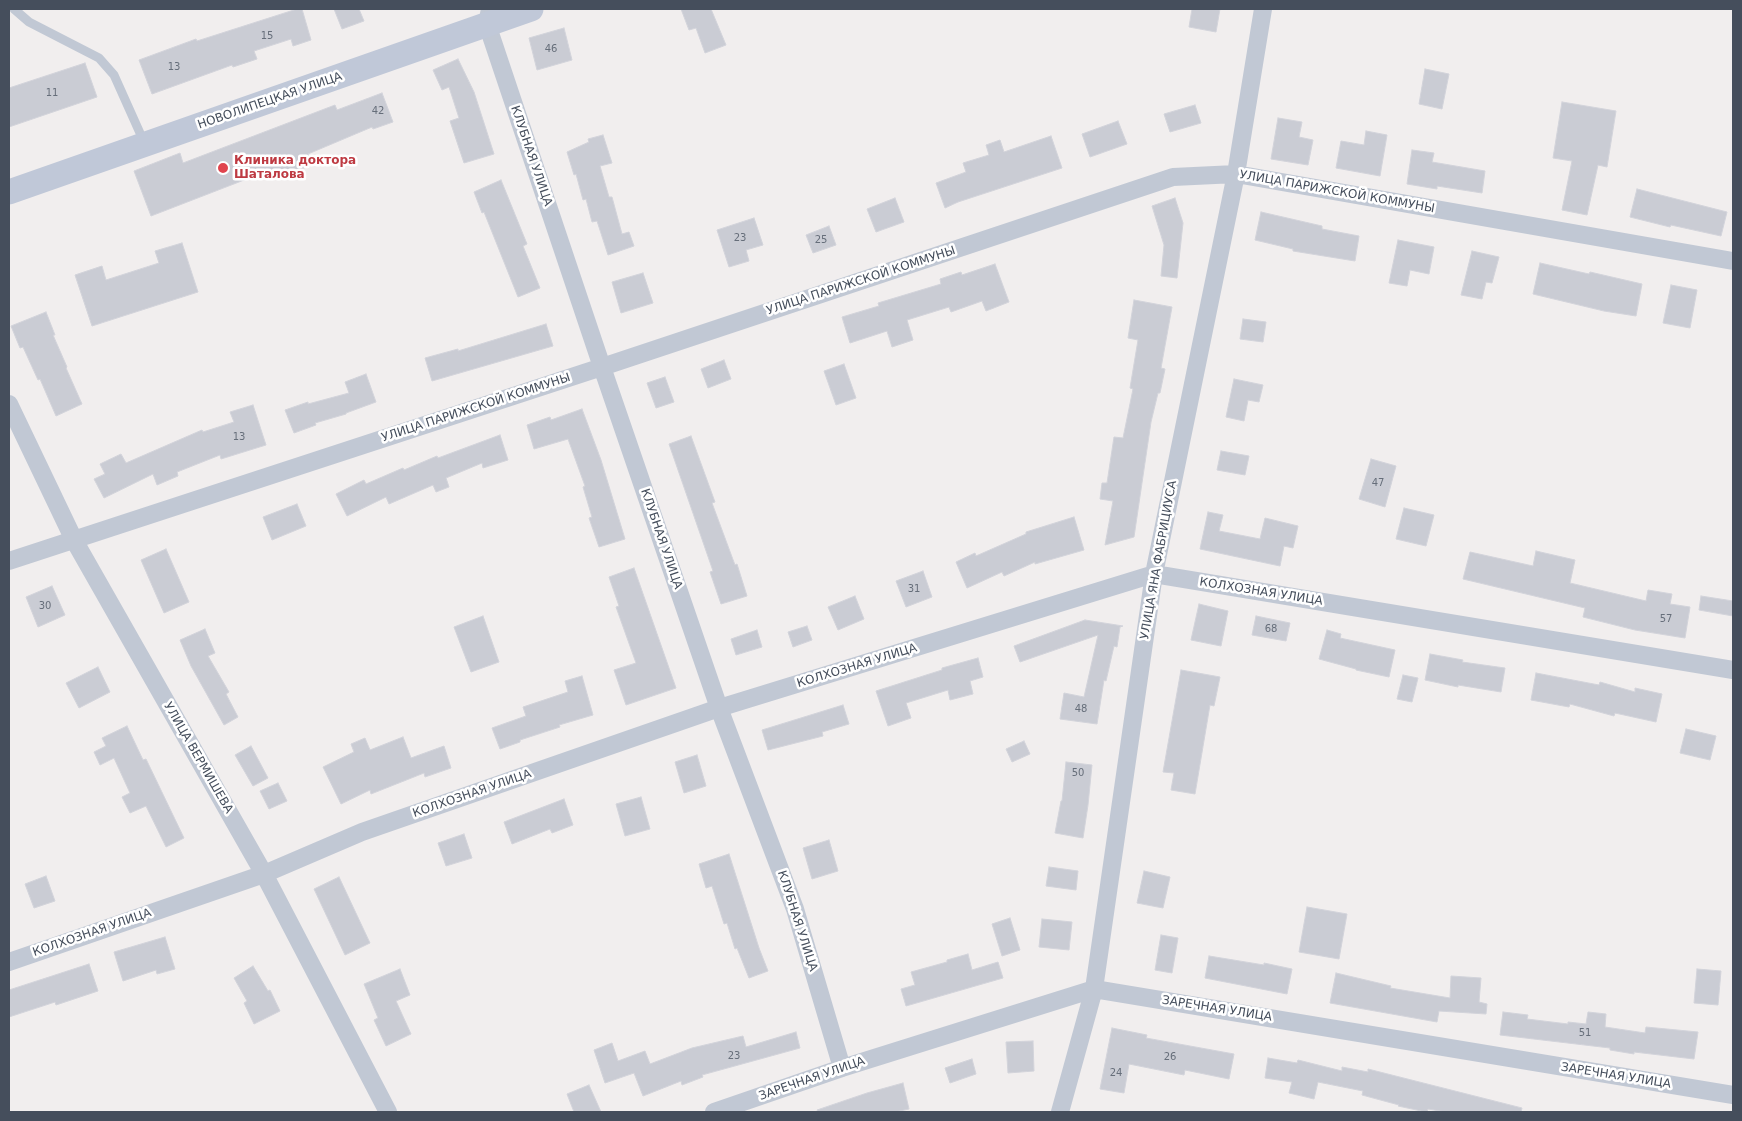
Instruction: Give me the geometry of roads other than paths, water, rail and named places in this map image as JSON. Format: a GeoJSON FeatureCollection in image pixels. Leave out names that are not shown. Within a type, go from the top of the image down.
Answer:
{"type":"FeatureCollection","features":[{"type":"Feature","properties":{"kind":"street","name":"НОВОЛИПЕЦКАЯ УЛИЦА"},"geometry":{"type":"LineString","coordinates":[[9,192],[145,145],[488,16],[531,9]]}},
{"type":"Feature","properties":{"kind":"street","name":"УЛИЦА ЯНА ФАБРИЦИУСА"},"geometry":{"type":"LineString","coordinates":[[1060,1112],[1094,989],[1154,574],[1236,174],[1263,9]]}},
{"type":"Feature","properties":{"kind":"street","name":"КЛУБНАЯ УЛИЦА"},"geometry":{"type":"LineString","coordinates":[[488,16],[602,367],[719,708],[795,909],[842,1068]]}},
{"type":"Feature","properties":{"kind":"street","name":"УЛИЦА ПАРИЖСКОЙ КОММУНЫ"},"geometry":{"type":"LineString","coordinates":[[9,561],[602,367],[1172,177],[1236,174],[1733,261]]}},
{"type":"Feature","properties":{"kind":"street","name":"УЛИЦА ВЕРМИШЕВА"},"geometry":{"type":"LineString","coordinates":[[9,404],[74,540],[264,874],[388,1112]]}},
{"type":"Feature","properties":{"kind":"street","name":"КОЛХОЗНАЯ УЛИЦА"},"geometry":{"type":"LineString","coordinates":[[9,962],[264,874],[362,832],[719,708],[1154,574],[1733,670]]}},
{"type":"Feature","properties":{"kind":"street","name":"ЗАРЕЧНАЯ УЛИЦА"},"geometry":{"type":"LineString","coordinates":[[714,1112],[842,1068],[1094,989],[1733,1095]]}},
{"type":"Feature","properties":{"kind":"lane"},"geometry":{"type":"LineString","coordinates":[[14,9],[30,22],[99,58],[114,75],[145,145]]}},
{"type":"Feature","properties":{"kind":"place","name":"Клиника доктора Шаталова"},"geometry":{"type":"Point","coordinates":[223,168]}}]}
